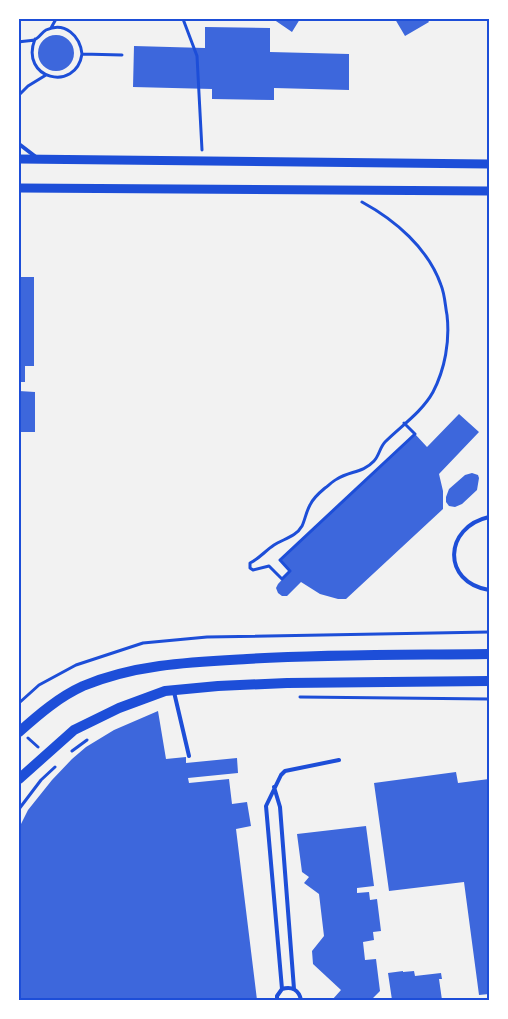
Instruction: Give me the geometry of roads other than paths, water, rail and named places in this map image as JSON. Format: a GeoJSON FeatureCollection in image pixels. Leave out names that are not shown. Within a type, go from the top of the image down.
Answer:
{"type":"FeatureCollection","features":[{"type":"Feature","properties":{"kind":"main road"},"geometry":{"type":"LineString","coordinates":[[19,732],[45,708],[83,686],[115,675],[178,662],[348,655],[489,654]]}},
{"type":"Feature","properties":{"kind":"main road"},"geometry":{"type":"LineString","coordinates":[[19,779],[74,730],[119,708],[166,691],[218,686],[489,681]]}},
{"type":"Feature","properties":{"kind":"street"},"geometry":{"type":"LineString","coordinates":[[19,159],[489,164]]}},
{"type":"Feature","properties":{"kind":"street"},"geometry":{"type":"LineString","coordinates":[[19,188],[489,191]]}},
{"type":"Feature","properties":{"kind":"lane"},"geometry":{"type":"LineString","coordinates":[[19,144],[40,159]]}},
{"type":"Feature","properties":{"kind":"lane"},"geometry":{"type":"LineString","coordinates":[[489,517],[478,520],[464,530],[457,540],[453,552],[459,574],[478,588],[489,590]]}},
{"type":"Feature","properties":{"kind":"lane"},"geometry":{"type":"LineString","coordinates":[[174,691],[189,756]]}},
{"type":"Feature","properties":{"kind":"lane"},"geometry":{"type":"LineString","coordinates":[[276,1000],[282,989],[266,806],[274,787],[285,771],[339,760]]}},
{"type":"Feature","properties":{"kind":"lane"},"geometry":{"type":"LineString","coordinates":[[274,787],[280,807],[294,989]]}},
{"type":"Feature","properties":{"kind":"lane"},"geometry":{"type":"LineString","coordinates":[[282,989],[294,989],[300,995],[301,1000]]}}]}
